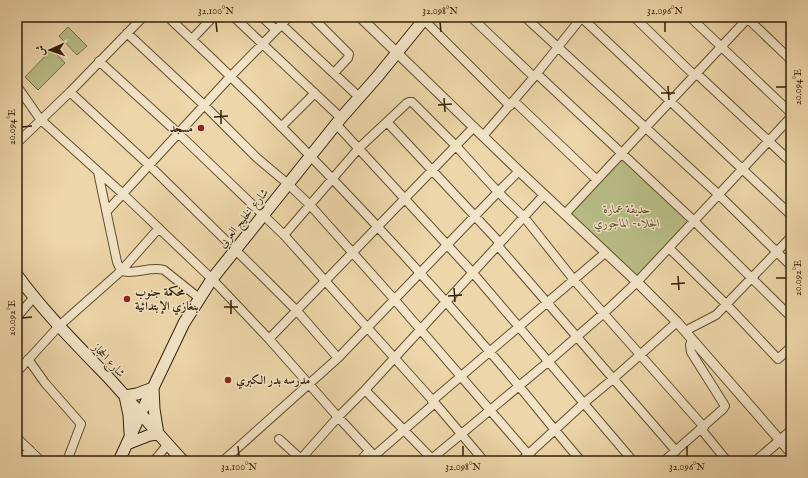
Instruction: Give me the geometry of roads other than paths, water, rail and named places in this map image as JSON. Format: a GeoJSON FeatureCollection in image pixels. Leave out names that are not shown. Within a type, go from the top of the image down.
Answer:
{"type":"FeatureCollection","features":[{"type":"Feature","properties":{"kind":"main road","name":"شارع الخليج العربي"},"geometry":{"type":"LineString","coordinates":[[119,461],[184,323],[212,279],[338,121],[396,54],[423,18]]}},
{"type":"Feature","properties":{"kind":"main road","name":"شارع الحجاز"},"geometry":{"type":"LineString","coordinates":[[17,275],[59,326],[141,412],[158,434],[183,461]]}},
{"type":"Feature","properties":{"kind":"main road"},"geometry":{"type":"LineString","coordinates":[[153,388],[153,404],[158,434],[128,440],[129,415],[125,396],[137,394],[153,388]]}},
{"type":"Feature","properties":{"kind":"street"},"geometry":{"type":"LineString","coordinates":[[17,143],[40,119],[70,92],[143,17]]}},
{"type":"Feature","properties":{"kind":"street"},"geometry":{"type":"LineString","coordinates":[[168,17],[332,178],[378,226],[490,352],[581,461]]}},
{"type":"Feature","properties":{"kind":"street"},"geometry":{"type":"LineString","coordinates":[[192,39],[213,17]]}},
{"type":"Feature","properties":{"kind":"street"},"geometry":{"type":"LineString","coordinates":[[234,17],[315,93],[359,148],[405,200],[448,244],[633,461]]}},
{"type":"Feature","properties":{"kind":"street"},"geometry":{"type":"LineString","coordinates":[[262,17],[279,27],[360,97]]}},
{"type":"Feature","properties":{"kind":"street"},"geometry":{"type":"LineString","coordinates":[[107,211],[230,77],[288,17]]}},
{"type":"Feature","properties":{"kind":"street"},"geometry":{"type":"LineString","coordinates":[[312,17],[349,54],[348,58],[334,73]]}},
{"type":"Feature","properties":{"kind":"street"},"geometry":{"type":"LineString","coordinates":[[360,17],[396,54],[474,127],[518,172],[565,214],[677,322],[791,453]]}},
{"type":"Feature","properties":{"kind":"street"},"geometry":{"type":"LineString","coordinates":[[471,17],[694,221],[791,317]]}},
{"type":"Feature","properties":{"kind":"street"},"geometry":{"type":"LineString","coordinates":[[525,17],[719,195],[791,266]]}},
{"type":"Feature","properties":{"kind":"street"},"geometry":{"type":"LineString","coordinates":[[483,136],[582,17],[791,215]]}},
{"type":"Feature","properties":{"kind":"street"},"geometry":{"type":"LineString","coordinates":[[634,17],[791,162]]}},
{"type":"Feature","properties":{"kind":"street"},"geometry":{"type":"LineString","coordinates":[[690,17],[791,113]]}},
{"type":"Feature","properties":{"kind":"street"},"geometry":{"type":"LineString","coordinates":[[423,18],[512,103],[597,180]]}},
{"type":"Feature","properties":{"kind":"street"},"geometry":{"type":"LineString","coordinates":[[565,214],[748,18],[791,60]]}},
{"type":"Feature","properties":{"kind":"street"},"geometry":{"type":"LineString","coordinates":[[127,33],[205,106],[257,158],[310,205],[394,299],[531,458]]}},
{"type":"Feature","properties":{"kind":"street"},"geometry":{"type":"LineString","coordinates":[[100,61],[179,134],[284,235],[484,461]]}},
{"type":"Feature","properties":{"kind":"street"},"geometry":{"type":"LineString","coordinates":[[17,86],[40,119],[123,194],[212,279],[374,456]]}},
{"type":"Feature","properties":{"kind":"street"},"geometry":{"type":"LineString","coordinates":[[70,92],[149,165],[235,249],[297,311],[338,358]]}},
{"type":"Feature","properties":{"kind":"street"},"geometry":{"type":"LineString","coordinates":[[280,127],[315,93]]}},
{"type":"Feature","properties":{"kind":"street"},"geometry":{"type":"LineString","coordinates":[[284,235],[359,148],[407,103],[412,102],[524,217],[574,280],[702,428],[727,461]]}},
{"type":"Feature","properties":{"kind":"street"},"geometry":{"type":"LineString","coordinates":[[365,390],[432,460],[461,434],[549,362],[637,282],[791,117]]}},
{"type":"Feature","properties":{"kind":"street"},"geometry":{"type":"LineString","coordinates":[[387,122],[499,244],[676,451]]}},
{"type":"Feature","properties":{"kind":"street"},"geometry":{"type":"LineString","coordinates":[[269,340],[474,127]]}},
{"type":"Feature","properties":{"kind":"street"},"geometry":{"type":"LineString","coordinates":[[98,172],[117,262],[121,271]]}},
{"type":"Feature","properties":{"kind":"street"},"geometry":{"type":"LineString","coordinates":[[223,461],[338,358],[518,172]]}},
{"type":"Feature","properties":{"kind":"street"},"geometry":{"type":"LineString","coordinates":[[279,439],[301,460],[338,417],[394,359],[544,195]]}},
{"type":"Feature","properties":{"kind":"street"},"geometry":{"type":"LineString","coordinates":[[17,372],[59,326],[121,271],[159,228]]}},
{"type":"Feature","properties":{"kind":"street"},"geometry":{"type":"LineString","coordinates":[[685,331],[710,319],[791,237]]}},
{"type":"Feature","properties":{"kind":"street"},"geometry":{"type":"LineString","coordinates":[[669,248],[726,304],[778,359],[791,347]]}},
{"type":"Feature","properties":{"kind":"street"},"geometry":{"type":"LineString","coordinates":[[360,461],[374,456],[461,376],[606,253]]}},
{"type":"Feature","properties":{"kind":"street"},"geometry":{"type":"LineString","coordinates":[[121,271],[131,272],[157,269],[164,270],[199,298]]}},
{"type":"Feature","properties":{"kind":"street"},"geometry":{"type":"LineString","coordinates":[[17,317],[34,297]]}},
{"type":"Feature","properties":{"kind":"street"},"geometry":{"type":"LineString","coordinates":[[521,461],[531,458],[555,430],[677,322]]}},
{"type":"Feature","properties":{"kind":"street"},"geometry":{"type":"LineString","coordinates":[[664,461],[725,406],[691,352],[690,345],[692,339]]}},
{"type":"Feature","properties":{"kind":"street"},"geometry":{"type":"LineString","coordinates":[[28,359],[46,384],[82,424],[67,461]]}},
{"type":"Feature","properties":{"kind":"street"},"geometry":{"type":"LineString","coordinates":[[756,461],[791,431]]}},
{"type":"Feature","properties":{"kind":"street"},"geometry":{"type":"LineString","coordinates":[[17,438],[41,461]]}},
{"type":"Feature","properties":{"kind":"street"},"geometry":{"type":"LineString","coordinates":[[154,461],[168,444]]}},
{"type":"Feature","properties":{"kind":"street"},"geometry":{"type":"LineString","coordinates":[[19,461],[30,450]]}},
{"type":"Feature","properties":{"kind":"place","name":"مسجد"},"geometry":{"type":"Point","coordinates":[201,128]}},
{"type":"Feature","properties":{"kind":"place","name":"محكمة جنوب بنغازي الإبتدائية"},"geometry":{"type":"Point","coordinates":[127,299]}},
{"type":"Feature","properties":{"kind":"place","name":"مدرسه بدر الكبري"},"geometry":{"type":"Point","coordinates":[228,380]}},
{"type":"Feature","properties":{"kind":"park label","name":"حديقة عمارة الجلاء- الماجوري"},"geometry":{"type":"Point","coordinates":[627,216]}}]}
